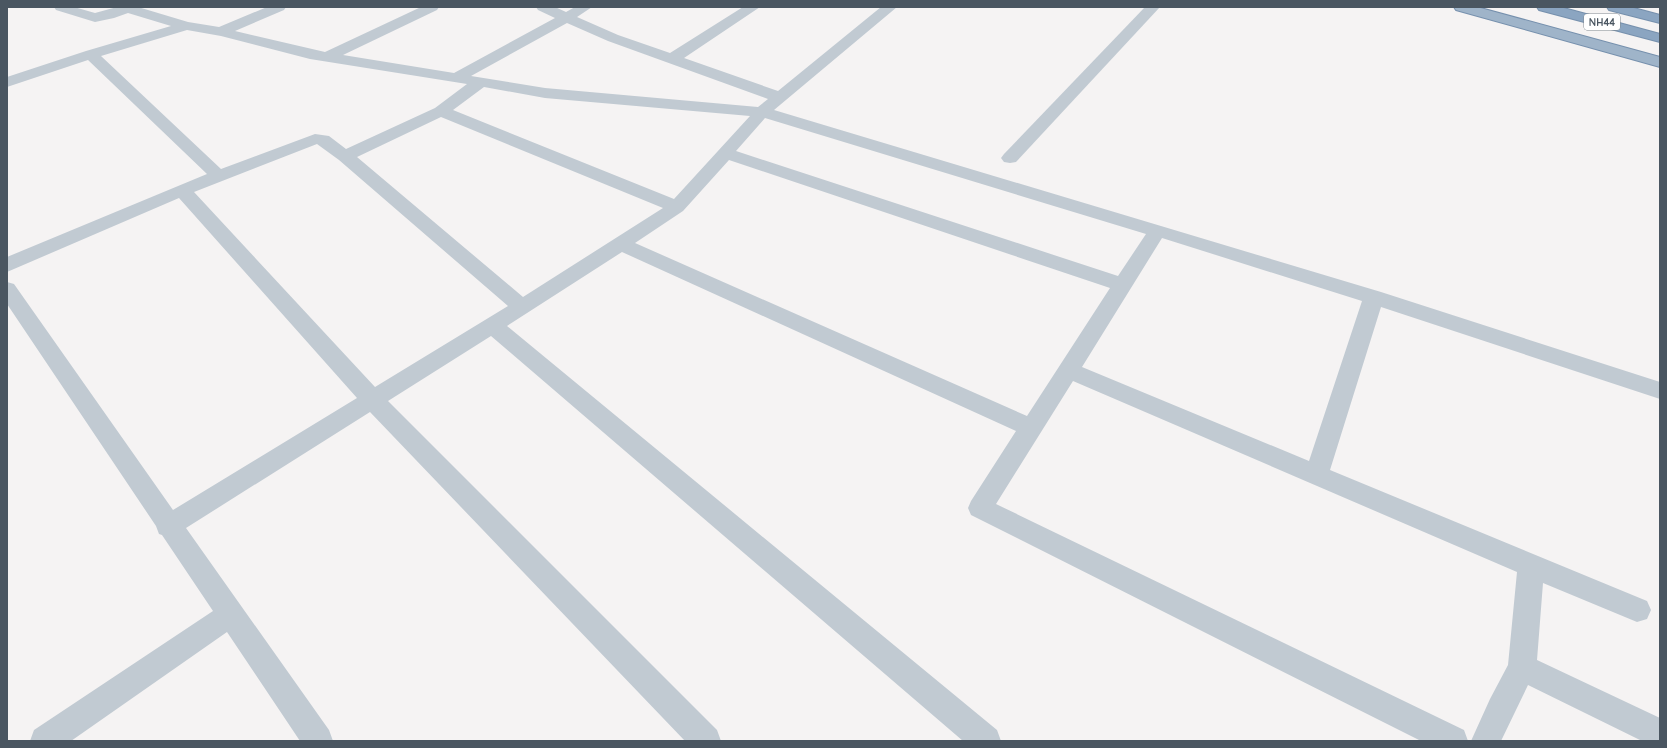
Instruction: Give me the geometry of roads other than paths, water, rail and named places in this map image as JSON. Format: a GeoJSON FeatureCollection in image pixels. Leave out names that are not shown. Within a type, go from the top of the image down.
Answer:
{"type":"FeatureCollection","features":[{"type":"Feature","properties":{"kind":"highway"},"geometry":{"type":"LineString","coordinates":[[1461,7],[1660,62]]}},
{"type":"Feature","properties":{"kind":"highway","name":"NH44"},"geometry":{"type":"LineString","coordinates":[[1544,7],[1660,38]]}},
{"type":"Feature","properties":{"kind":"highway","name":"NH44"},"geometry":{"type":"LineString","coordinates":[[1614,7],[1660,19]]}},
{"type":"Feature","properties":{"kind":"street"},"geometry":{"type":"LineString","coordinates":[[61,7],[90,18],[98,19],[128,8],[186,26],[221,32],[326,57],[545,93],[762,112],[1374,297],[1660,391]]}},
{"type":"Feature","properties":{"kind":"street"},"geometry":{"type":"LineString","coordinates":[[221,32],[279,7]]}},
{"type":"Feature","properties":{"kind":"street"},"geometry":{"type":"LineString","coordinates":[[326,57],[432,7]]}},
{"type":"Feature","properties":{"kind":"street"},"geometry":{"type":"LineString","coordinates":[[543,7],[613,38],[779,97]]}},
{"type":"Feature","properties":{"kind":"street"},"geometry":{"type":"LineString","coordinates":[[456,78],[585,7]]}},
{"type":"Feature","properties":{"kind":"street"},"geometry":{"type":"LineString","coordinates":[[672,59],[753,7]]}},
{"type":"Feature","properties":{"kind":"street"},"geometry":{"type":"LineString","coordinates":[[168,526],[522,307],[677,207],[762,112],[890,7]]}},
{"type":"Feature","properties":{"kind":"street"},"geometry":{"type":"LineString","coordinates":[[1010,158],[1153,7]]}},
{"type":"Feature","properties":{"kind":"street"},"geometry":{"type":"LineString","coordinates":[[7,82],[91,54],[186,26]]}},
{"type":"Feature","properties":{"kind":"street"},"geometry":{"type":"LineString","coordinates":[[91,54],[219,176]]}},
{"type":"Feature","properties":{"kind":"street"},"geometry":{"type":"LineString","coordinates":[[345,156],[441,111],[481,82]]}},
{"type":"Feature","properties":{"kind":"street"},"geometry":{"type":"LineString","coordinates":[[441,111],[677,207]]}},
{"type":"Feature","properties":{"kind":"street"},"geometry":{"type":"LineString","coordinates":[[7,265],[182,190],[315,139],[324,140],[345,156],[522,307]]}},
{"type":"Feature","properties":{"kind":"street"},"geometry":{"type":"LineString","coordinates":[[725,153],[1122,285]]}},
{"type":"Feature","properties":{"kind":"street"},"geometry":{"type":"LineString","coordinates":[[182,190],[372,399],[706,741]]}},
{"type":"Feature","properties":{"kind":"street"},"geometry":{"type":"LineString","coordinates":[[1158,231],[980,508],[1453,741]]}},
{"type":"Feature","properties":{"kind":"street"},"geometry":{"type":"LineString","coordinates":[[621,244],[1031,428]]}},
{"type":"Feature","properties":{"kind":"street"},"geometry":{"type":"LineString","coordinates":[[7,289],[168,526],[318,741]]}},
{"type":"Feature","properties":{"kind":"street"},"geometry":{"type":"LineString","coordinates":[[1316,475],[1374,297]]}},
{"type":"Feature","properties":{"kind":"street"},"geometry":{"type":"LineString","coordinates":[[492,325],[986,741]]}},
{"type":"Feature","properties":{"kind":"street"},"geometry":{"type":"LineString","coordinates":[[1068,370],[1637,610]]}},
{"type":"Feature","properties":{"kind":"street"},"geometry":{"type":"LineString","coordinates":[[1486,741],[1500,709],[1522,667],[1530,565]]}},
{"type":"Feature","properties":{"kind":"street"},"geometry":{"type":"LineString","coordinates":[[45,741],[230,615]]}},
{"type":"Feature","properties":{"kind":"street"},"geometry":{"type":"LineString","coordinates":[[1522,667],[1660,734]]}}]}
